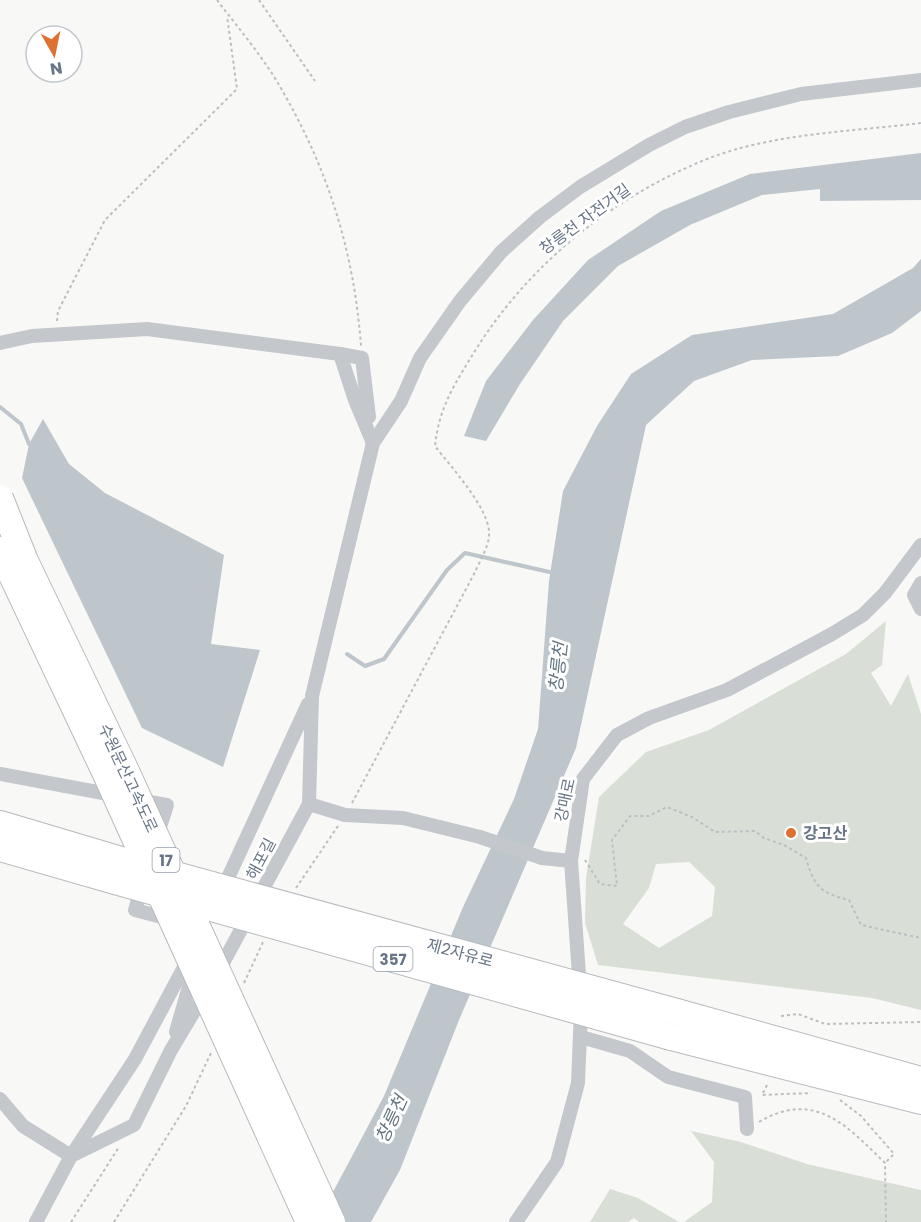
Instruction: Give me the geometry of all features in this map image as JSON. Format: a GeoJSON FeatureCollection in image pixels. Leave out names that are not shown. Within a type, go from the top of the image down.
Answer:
{"type":"FeatureCollection","features":[{"type":"Feature","properties":{"kind":"highway","name":"수원문산고속도로"},"geometry":{"type":"LineString","coordinates":[[0,498],[25,561],[125,769],[332,1222]]}},
{"type":"Feature","properties":{"kind":"highway","name":"수원문산고속도로"},"geometry":{"type":"LineString","coordinates":[[0,550],[105,772],[309,1222]]}},
{"type":"Feature","properties":{"kind":"highway","name":"제2자유로"},"geometry":{"type":"LineString","coordinates":[[0,824],[118,871]]}},
{"type":"Feature","properties":{"kind":"highway","name":"제2자유로"},"geometry":{"type":"LineString","coordinates":[[0,848],[118,871],[674,1024],[921,1101]]}},
{"type":"Feature","properties":{"kind":"highway","name":"제2자유로"},"geometry":{"type":"LineString","coordinates":[[674,1024],[921,1080]]}},
{"type":"Feature","properties":{"kind":"street"},"geometry":{"type":"LineString","coordinates":[[374,443],[401,401],[420,358],[460,301],[501,252],[540,217],[580,187],[649,145],[686,127],[729,112],[801,94],[921,80]]}},
{"type":"Feature","properties":{"kind":"street"},"geometry":{"type":"LineString","coordinates":[[0,343],[57,334],[147,329],[362,358],[365,399],[374,443]]}},
{"type":"Feature","properties":{"kind":"street"},"geometry":{"type":"LineString","coordinates":[[340,354],[355,400],[374,443]]}},
{"type":"Feature","properties":{"kind":"street","name":"해포길"},"geometry":{"type":"LineString","coordinates":[[134,1125],[171,1050],[230,952],[309,804],[312,696],[374,443]]}},
{"type":"Feature","properties":{"kind":"street","name":"강매로"},"geometry":{"type":"LineString","coordinates":[[516,1222],[557,1162],[578,1083],[581,1037],[578,860],[583,779],[617,735],[649,718],[727,690],[832,634],[862,615],[885,593],[920,551]]}},
{"type":"Feature","properties":{"kind":"street"},"geometry":{"type":"LineString","coordinates":[[921,583],[914,595],[921,609]]}},
{"type":"Feature","properties":{"kind":"street"},"geometry":{"type":"LineString","coordinates":[[36,1222],[71,1156],[135,1059],[205,929],[312,696]]}},
{"type":"Feature","properties":{"kind":"street"},"geometry":{"type":"LineString","coordinates":[[0,774],[167,805],[135,910],[205,929]]}},
{"type":"Feature","properties":{"kind":"street"},"geometry":{"type":"LineString","coordinates":[[309,804],[345,815],[403,818],[480,837],[542,858],[578,860]]}},
{"type":"Feature","properties":{"kind":"street"},"geometry":{"type":"LineString","coordinates":[[171,1050],[205,929]]}},
{"type":"Feature","properties":{"kind":"street"},"geometry":{"type":"LineString","coordinates":[[581,1037],[630,1051],[668,1077],[745,1097],[747,1129]]}},
{"type":"Feature","properties":{"kind":"street"},"geometry":{"type":"LineString","coordinates":[[0,1099],[23,1126],[71,1156]]}},
{"type":"Feature","properties":{"kind":"street"},"geometry":{"type":"LineString","coordinates":[[71,1156],[134,1125]]}},
{"type":"Feature","properties":{"kind":"path"},"geometry":{"type":"LineString","coordinates":[[218,0],[281,88],[320,163],[348,247],[357,293],[362,358]]}},
{"type":"Feature","properties":{"kind":"path"},"geometry":{"type":"LineString","coordinates":[[259,0],[315,81]]}},
{"type":"Feature","properties":{"kind":"path"},"geometry":{"type":"LineString","coordinates":[[57,334],[58,311],[105,220],[237,89],[227,13]]}},
{"type":"Feature","properties":{"kind":"path","name":"창릉천 자전거길"},"geometry":{"type":"LineString","coordinates":[[474,574],[489,537],[489,522],[435,446],[438,418],[487,330],[516,292],[564,246],[631,199],[703,161],[785,139],[921,123]]}},
{"type":"Feature","properties":{"kind":"path"},"geometry":{"type":"LineString","coordinates":[[578,860],[600,884],[617,886],[612,840],[630,816],[649,816],[667,807],[692,817],[715,832],[755,831],[764,838],[784,845],[806,858],[811,878],[825,894],[849,900],[861,925],[921,938]]}},
{"type":"Feature","properties":{"kind":"path"},"geometry":{"type":"LineString","coordinates":[[781,1016],[798,1014],[825,1024],[921,1022]]}},
{"type":"Feature","properties":{"kind":"path"},"geometry":{"type":"LineString","coordinates":[[767,1085],[762,1095],[813,1093]]}},
{"type":"Feature","properties":{"kind":"path"},"geometry":{"type":"LineString","coordinates":[[832,1098],[841,1100],[861,1116],[894,1154],[885,1163]]}},
{"type":"Feature","properties":{"kind":"path"},"geometry":{"type":"LineString","coordinates":[[747,1129],[778,1111],[814,1109],[845,1124],[885,1163],[886,1222]]}},
{"type":"Feature","properties":{"kind":"path"},"geometry":{"type":"LineString","coordinates":[[71,1222],[134,1125]]}},
{"type":"Feature","properties":{"kind":"shaded area"},"geometry":{"type":"Polygon","coordinates":[[[886,621],[882,665],[871,673],[891,706],[908,674],[921,714],[921,1010],[872,998],[598,965],[585,923],[586,878],[599,797],[646,752],[709,730],[846,654],[886,621]],[[689,862],[656,864],[649,888],[623,924],[659,948],[712,916],[715,887],[689,862]]]}},
{"type":"Feature","properties":{"kind":"shaded area"},"geometry":{"type":"Polygon","coordinates":[[[691,1131],[741,1142],[807,1164],[921,1190],[921,1222],[684,1222],[712,1202],[714,1162],[691,1131]]]}},
{"type":"Feature","properties":{"kind":"shaded area"},"geometry":{"type":"Polygon","coordinates":[[[610,1189],[638,1198],[679,1222],[639,1222],[634,1218],[628,1222],[590,1222],[610,1189]]]}},
{"type":"Feature","properties":{"kind":"water"},"geometry":{"type":"Polygon","coordinates":[[[921,153],[921,200],[820,201],[820,189],[762,195],[690,225],[618,266],[563,321],[520,384],[486,441],[464,436],[486,381],[533,320],[588,260],[661,211],[750,174],[921,153]]]}},
{"type":"Feature","properties":{"kind":"water","name":"창릉천"},"geometry":{"type":"Polygon","coordinates":[[[921,259],[921,311],[892,333],[838,356],[752,360],[694,381],[646,425],[576,748],[459,1020],[400,1170],[371,1222],[317,1222],[384,1096],[463,907],[514,799],[538,729],[549,581],[563,491],[597,426],[631,374],[692,335],[833,314],[913,268],[921,259]]]}},
{"type":"Feature","properties":{"kind":"water"},"geometry":{"type":"Polygon","coordinates":[[[43,419],[69,464],[105,493],[224,555],[211,644],[260,650],[223,767],[142,728],[22,478],[29,444],[43,419]]]}},
{"type":"Feature","properties":{"kind":"waterway"},"geometry":{"type":"LineString","coordinates":[[0,407],[21,424],[29,444]]}},
{"type":"Feature","properties":{"kind":"waterway"},"geometry":{"type":"LineString","coordinates":[[347,654],[365,666],[384,659],[447,570],[465,553],[554,573]]}},
{"type":"Feature","properties":{"kind":"place","name":"강고산"},"geometry":{"type":"Point","coordinates":[791,833]}}]}
